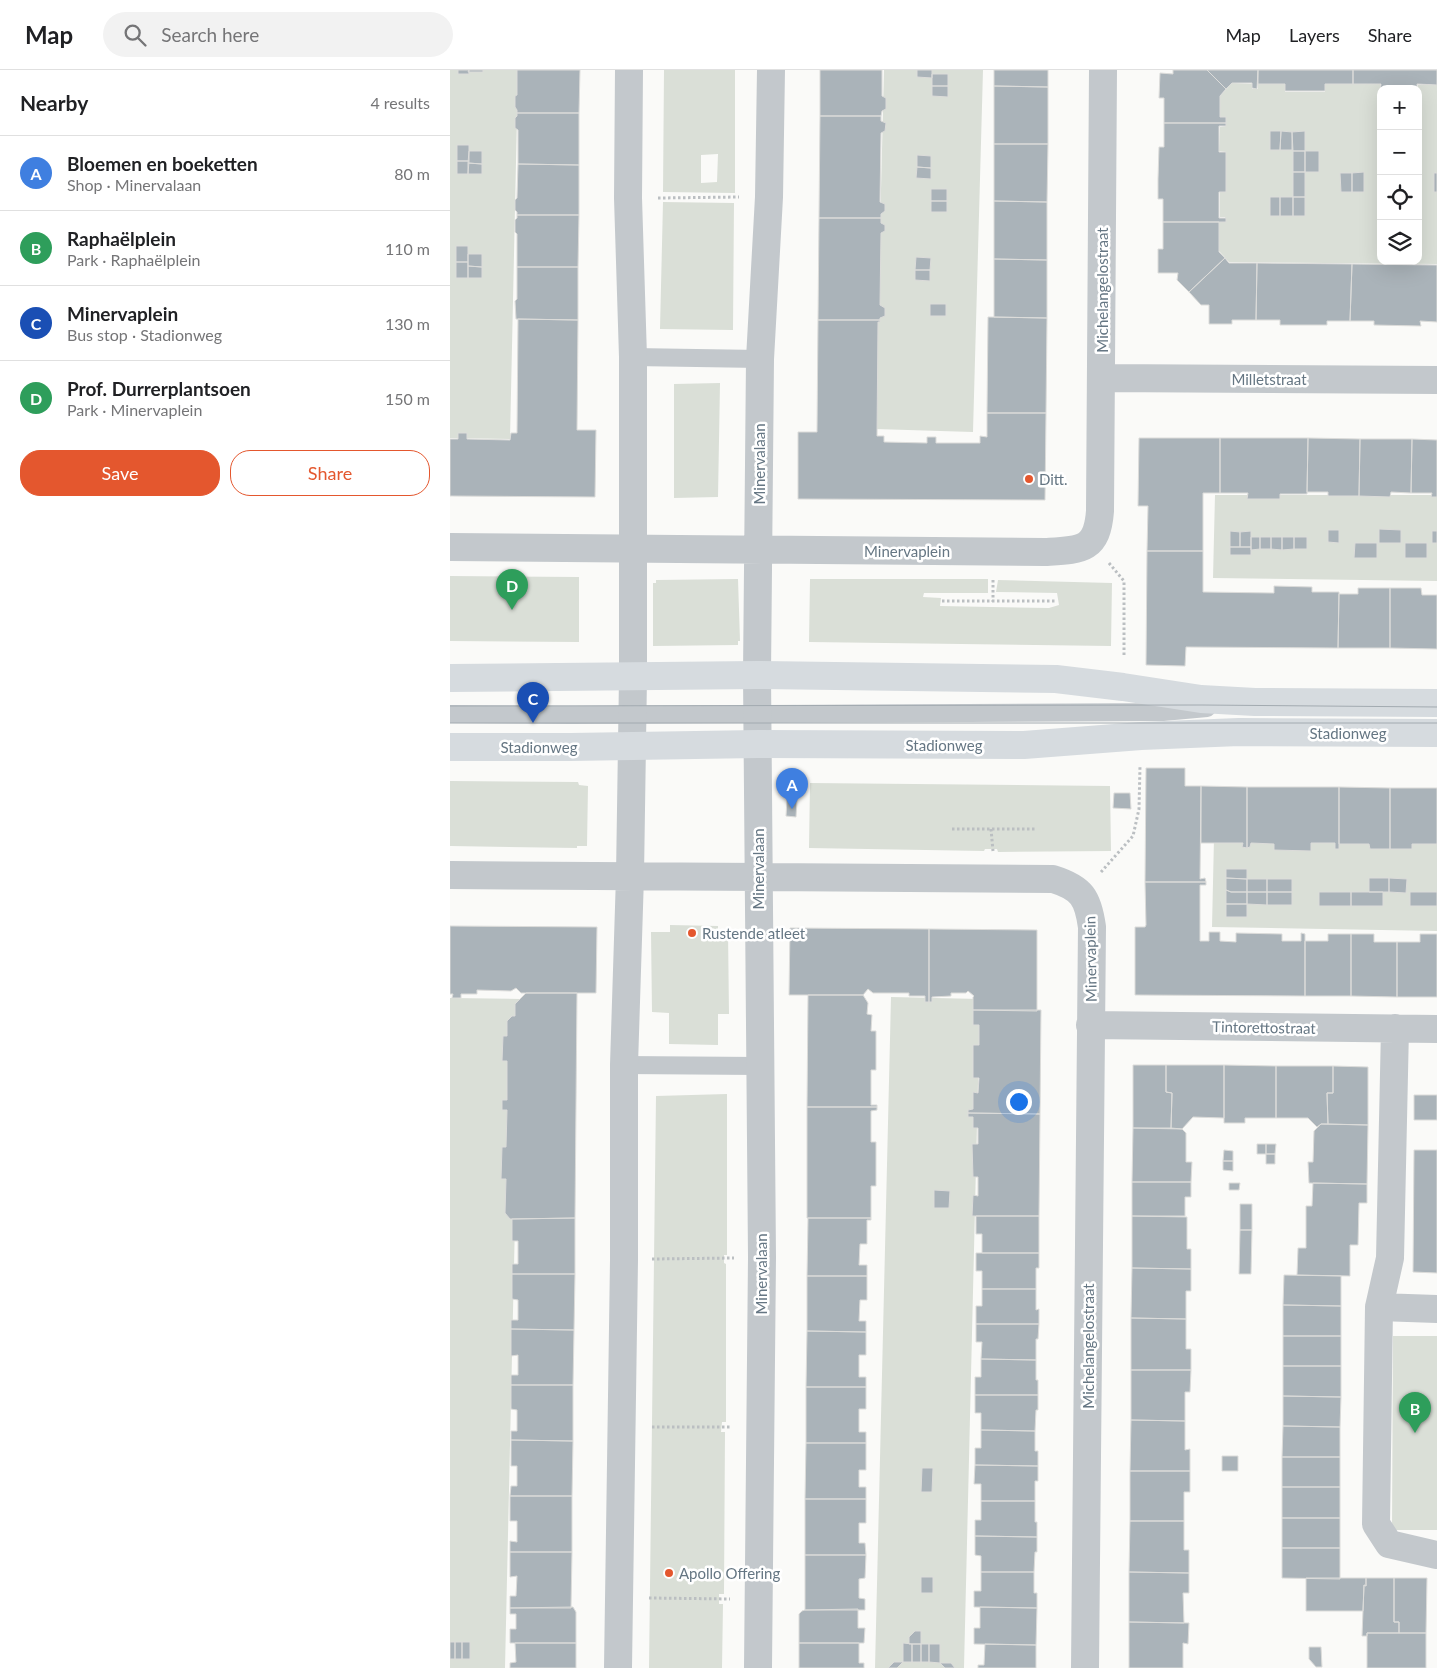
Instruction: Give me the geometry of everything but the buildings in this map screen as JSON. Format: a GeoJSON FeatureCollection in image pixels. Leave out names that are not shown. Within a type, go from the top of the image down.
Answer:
{"type":"FeatureCollection","features":[{"type":"Feature","properties":{"kind":"main road","name":"Stadionweg"},"geometry":{"type":"LineString","coordinates":[[450,678],[757,675],[1056,679],[1201,699],[1254,702],[1437,703]]}},
{"type":"Feature","properties":{"kind":"main road","name":"Stadionweg"},"geometry":{"type":"LineString","coordinates":[[450,747],[758,744],[1024,745],[1140,736],[1239,732],[1437,733]]}},
{"type":"Feature","properties":{"kind":"street"},"geometry":{"type":"LineString","coordinates":[[618,1668],[624,1260],[624,1065],[630,876],[633,677],[633,356],[628,198],[629,70]]}},
{"type":"Feature","properties":{"kind":"street","name":"Minervalaan"},"geometry":{"type":"LineString","coordinates":[[758,1668],[762,1257],[757,675],[760,359],[770,197],[770,70]]}},
{"type":"Feature","properties":{"kind":"street","name":"Michelangelostraat"},"geometry":{"type":"LineString","coordinates":[[1091,542],[1098,529],[1100,511],[1103,70]]}},
{"type":"Feature","properties":{"kind":"street","name":"Milletstraat"},"geometry":{"type":"LineString","coordinates":[[1102,378],[1437,380]]}},
{"type":"Feature","properties":{"kind":"street","name":"Minervaplein"},"geometry":{"type":"LineString","coordinates":[[450,547],[1045,552],[1074,551],[1091,542]]}},
{"type":"Feature","properties":{"kind":"street","name":"Minervaplein"},"geometry":{"type":"LineString","coordinates":[[450,875],[1053,879],[1070,884],[1082,894],[1090,910],[1092,927],[1090,1025]]}},
{"type":"Feature","properties":{"kind":"street","name":"Michelangelostraat"},"geometry":{"type":"LineString","coordinates":[[1085,1668],[1090,1025]]}},
{"type":"Feature","properties":{"kind":"street","name":"Tintorettostraat"},"geometry":{"type":"LineString","coordinates":[[1090,1025],[1437,1028]]}},
{"type":"Feature","properties":{"kind":"street"},"geometry":{"type":"LineString","coordinates":[[1395,1028],[1390,1258],[1379,1307],[1376,1524],[1389,1544],[1437,1555]]}},
{"type":"Feature","properties":{"kind":"street"},"geometry":{"type":"LineString","coordinates":[[1379,1307],[1437,1309]]}},
{"type":"Feature","properties":{"kind":"lane"},"geometry":{"type":"LineString","coordinates":[[633,356],[760,359]]}},
{"type":"Feature","properties":{"kind":"lane","name":"Stadionweg"},"geometry":{"type":"LineString","coordinates":[[450,714],[1163,712],[1254,702]]}},
{"type":"Feature","properties":{"kind":"lane"},"geometry":{"type":"LineString","coordinates":[[624,1065],[759,1066]]}},
{"type":"Feature","properties":{"kind":"path"},"geometry":{"type":"LineString","coordinates":[[628,198],[770,197]]}},
{"type":"Feature","properties":{"kind":"path"},"geometry":{"type":"LineString","coordinates":[[1091,542],[1124,580],[1123,687]]}},
{"type":"Feature","properties":{"kind":"path"},"geometry":{"type":"LineString","coordinates":[[942,601],[1056,601]]}},
{"type":"Feature","properties":{"kind":"path","name":"Minervaplein"},"geometry":{"type":"LineString","coordinates":[[1082,894],[1134,836],[1140,809],[1140,736]]}},
{"type":"Feature","properties":{"kind":"path"},"geometry":{"type":"LineString","coordinates":[[952,829],[1036,829]]}},
{"type":"Feature","properties":{"kind":"path"},"geometry":{"type":"LineString","coordinates":[[624,1260],[762,1257]]}},
{"type":"Feature","properties":{"kind":"path"},"geometry":{"type":"LineString","coordinates":[[648,1426],[760,1428]]}},
{"type":"Feature","properties":{"kind":"path"},"geometry":{"type":"LineString","coordinates":[[618,1599],[758,1599]]}},
{"type":"Feature","properties":{"kind":"shaded area"},"geometry":{"type":"Polygon","coordinates":[[[450,70],[518,70],[510,439],[450,438],[450,70]]]}},
{"type":"Feature","properties":{"kind":"shaded area"},"geometry":{"type":"Polygon","coordinates":[[[664,70],[735,70],[735,193],[663,192],[664,70]],[[718,154],[701,155],[701,183],[717,182],[718,154]]]}},
{"type":"Feature","properties":{"kind":"shaded area"},"geometry":{"type":"Polygon","coordinates":[[[884,70],[983,70],[973,432],[875,429],[884,70]]]}},
{"type":"Feature","properties":{"kind":"shaded area"},"geometry":{"type":"Polygon","coordinates":[[[1232,83],[1252,84],[1252,89],[1258,89],[1258,84],[1285,84],[1285,92],[1325,92],[1325,84],[1380,84],[1377,85],[1377,263],[1229,262],[1219,251],[1219,222],[1226,222],[1225,217],[1220,217],[1220,192],[1226,192],[1226,152],[1219,151],[1220,127],[1226,126],[1226,117],[1220,117],[1220,96],[1232,83]]]}},
{"type":"Feature","properties":{"kind":"shaded area"},"geometry":{"type":"Polygon","coordinates":[[[1422,85],[1437,85],[1437,264],[1422,264],[1422,85]]]}},
{"type":"Feature","properties":{"kind":"shaded area"},"geometry":{"type":"Polygon","coordinates":[[[663,202],[734,203],[733,330],[660,329],[663,202]]]}},
{"type":"Feature","properties":{"kind":"shaded area"},"geometry":{"type":"Polygon","coordinates":[[[720,383],[718,497],[674,498],[674,384],[720,383]]]}},
{"type":"Feature","properties":{"kind":"shaded area"},"geometry":{"type":"Polygon","coordinates":[[[1215,495],[1437,495],[1437,581],[1213,578],[1215,495]]]}},
{"type":"Feature","properties":{"kind":"shaded area"},"geometry":{"type":"Polygon","coordinates":[[[450,576],[579,577],[579,642],[450,641],[450,576]]]}},
{"type":"Feature","properties":{"kind":"shaded area"},"geometry":{"type":"Polygon","coordinates":[[[738,579],[740,641],[738,641],[738,645],[653,646],[653,583],[656,583],[656,580],[738,579]]]}},
{"type":"Feature","properties":{"kind":"shaded area"},"geometry":{"type":"Polygon","coordinates":[[[810,579],[988,579],[988,593],[924,593],[923,597],[941,598],[940,606],[1049,608],[1059,605],[1057,593],[996,592],[998,580],[1112,583],[1111,646],[809,642],[810,579]]]}},
{"type":"Feature","properties":{"kind":"shaded area"},"geometry":{"type":"Polygon","coordinates":[[[450,781],[578,782],[579,785],[588,786],[587,846],[577,846],[577,848],[450,846],[450,781]]]}},
{"type":"Feature","properties":{"kind":"shaded area"},"geometry":{"type":"Polygon","coordinates":[[[810,783],[1110,786],[1111,851],[998,852],[997,849],[985,849],[984,851],[809,848],[810,783]]]}},
{"type":"Feature","properties":{"kind":"shaded area"},"geometry":{"type":"Polygon","coordinates":[[[1214,838],[1437,842],[1437,931],[1212,927],[1214,838]]]}},
{"type":"Feature","properties":{"kind":"shaded area"},"geometry":{"type":"Polygon","coordinates":[[[670,925],[718,926],[718,931],[728,931],[729,1014],[718,1014],[718,1045],[669,1044],[669,1013],[652,1012],[651,932],[670,932],[670,925]]]}},
{"type":"Feature","properties":{"kind":"shaded area"},"geometry":{"type":"Polygon","coordinates":[[[891,997],[980,999],[964,1668],[875,1668],[891,997]]]}},
{"type":"Feature","properties":{"kind":"shaded area"},"geometry":{"type":"Polygon","coordinates":[[[450,998],[520,999],[505,1668],[450,1668],[450,998]]]}},
{"type":"Feature","properties":{"kind":"shaded area"},"geometry":{"type":"Polygon","coordinates":[[[727,1094],[727,1255],[724,1255],[724,1263],[726,1264],[726,1422],[722,1422],[721,1432],[725,1432],[724,1594],[719,1594],[719,1604],[723,1604],[722,1668],[649,1668],[656,1096],[727,1094]]]}},
{"type":"Feature","properties":{"kind":"shaded area"},"geometry":{"type":"Polygon","coordinates":[[[1393,1336],[1437,1336],[1437,1530],[1392,1530],[1393,1336]]]}},
{"type":"Feature","properties":{"kind":"tram line"},"geometry":{"type":"LineString","coordinates":[[450,706],[1202,705],[1437,707]]}},
{"type":"Feature","properties":{"kind":"tram line"},"geometry":{"type":"LineString","coordinates":[[450,723],[1437,723]]}},
{"type":"Feature","properties":{"kind":"place","name":"Ditt."},"geometry":{"type":"Point","coordinates":[1029,479]}},
{"type":"Feature","properties":{"kind":"place","name":"Prof. Durrerplantsoen"},"geometry":{"type":"Point","coordinates":[512,610]}},
{"type":"Feature","properties":{"kind":"place","name":"Minervaplein"},"geometry":{"type":"Point","coordinates":[533,723]}},
{"type":"Feature","properties":{"kind":"place","name":"Bloemen en boeketten"},"geometry":{"type":"Point","coordinates":[792,809]}},
{"type":"Feature","properties":{"kind":"place","name":"Rustende atleet"},"geometry":{"type":"Point","coordinates":[692,933]}},
{"type":"Feature","properties":{"kind":"place","name":"Raphaëlplein"},"geometry":{"type":"Point","coordinates":[1415,1433]}},
{"type":"Feature","properties":{"kind":"place","name":"Apollo Offering"},"geometry":{"type":"Point","coordinates":[669,1573]}}]}
